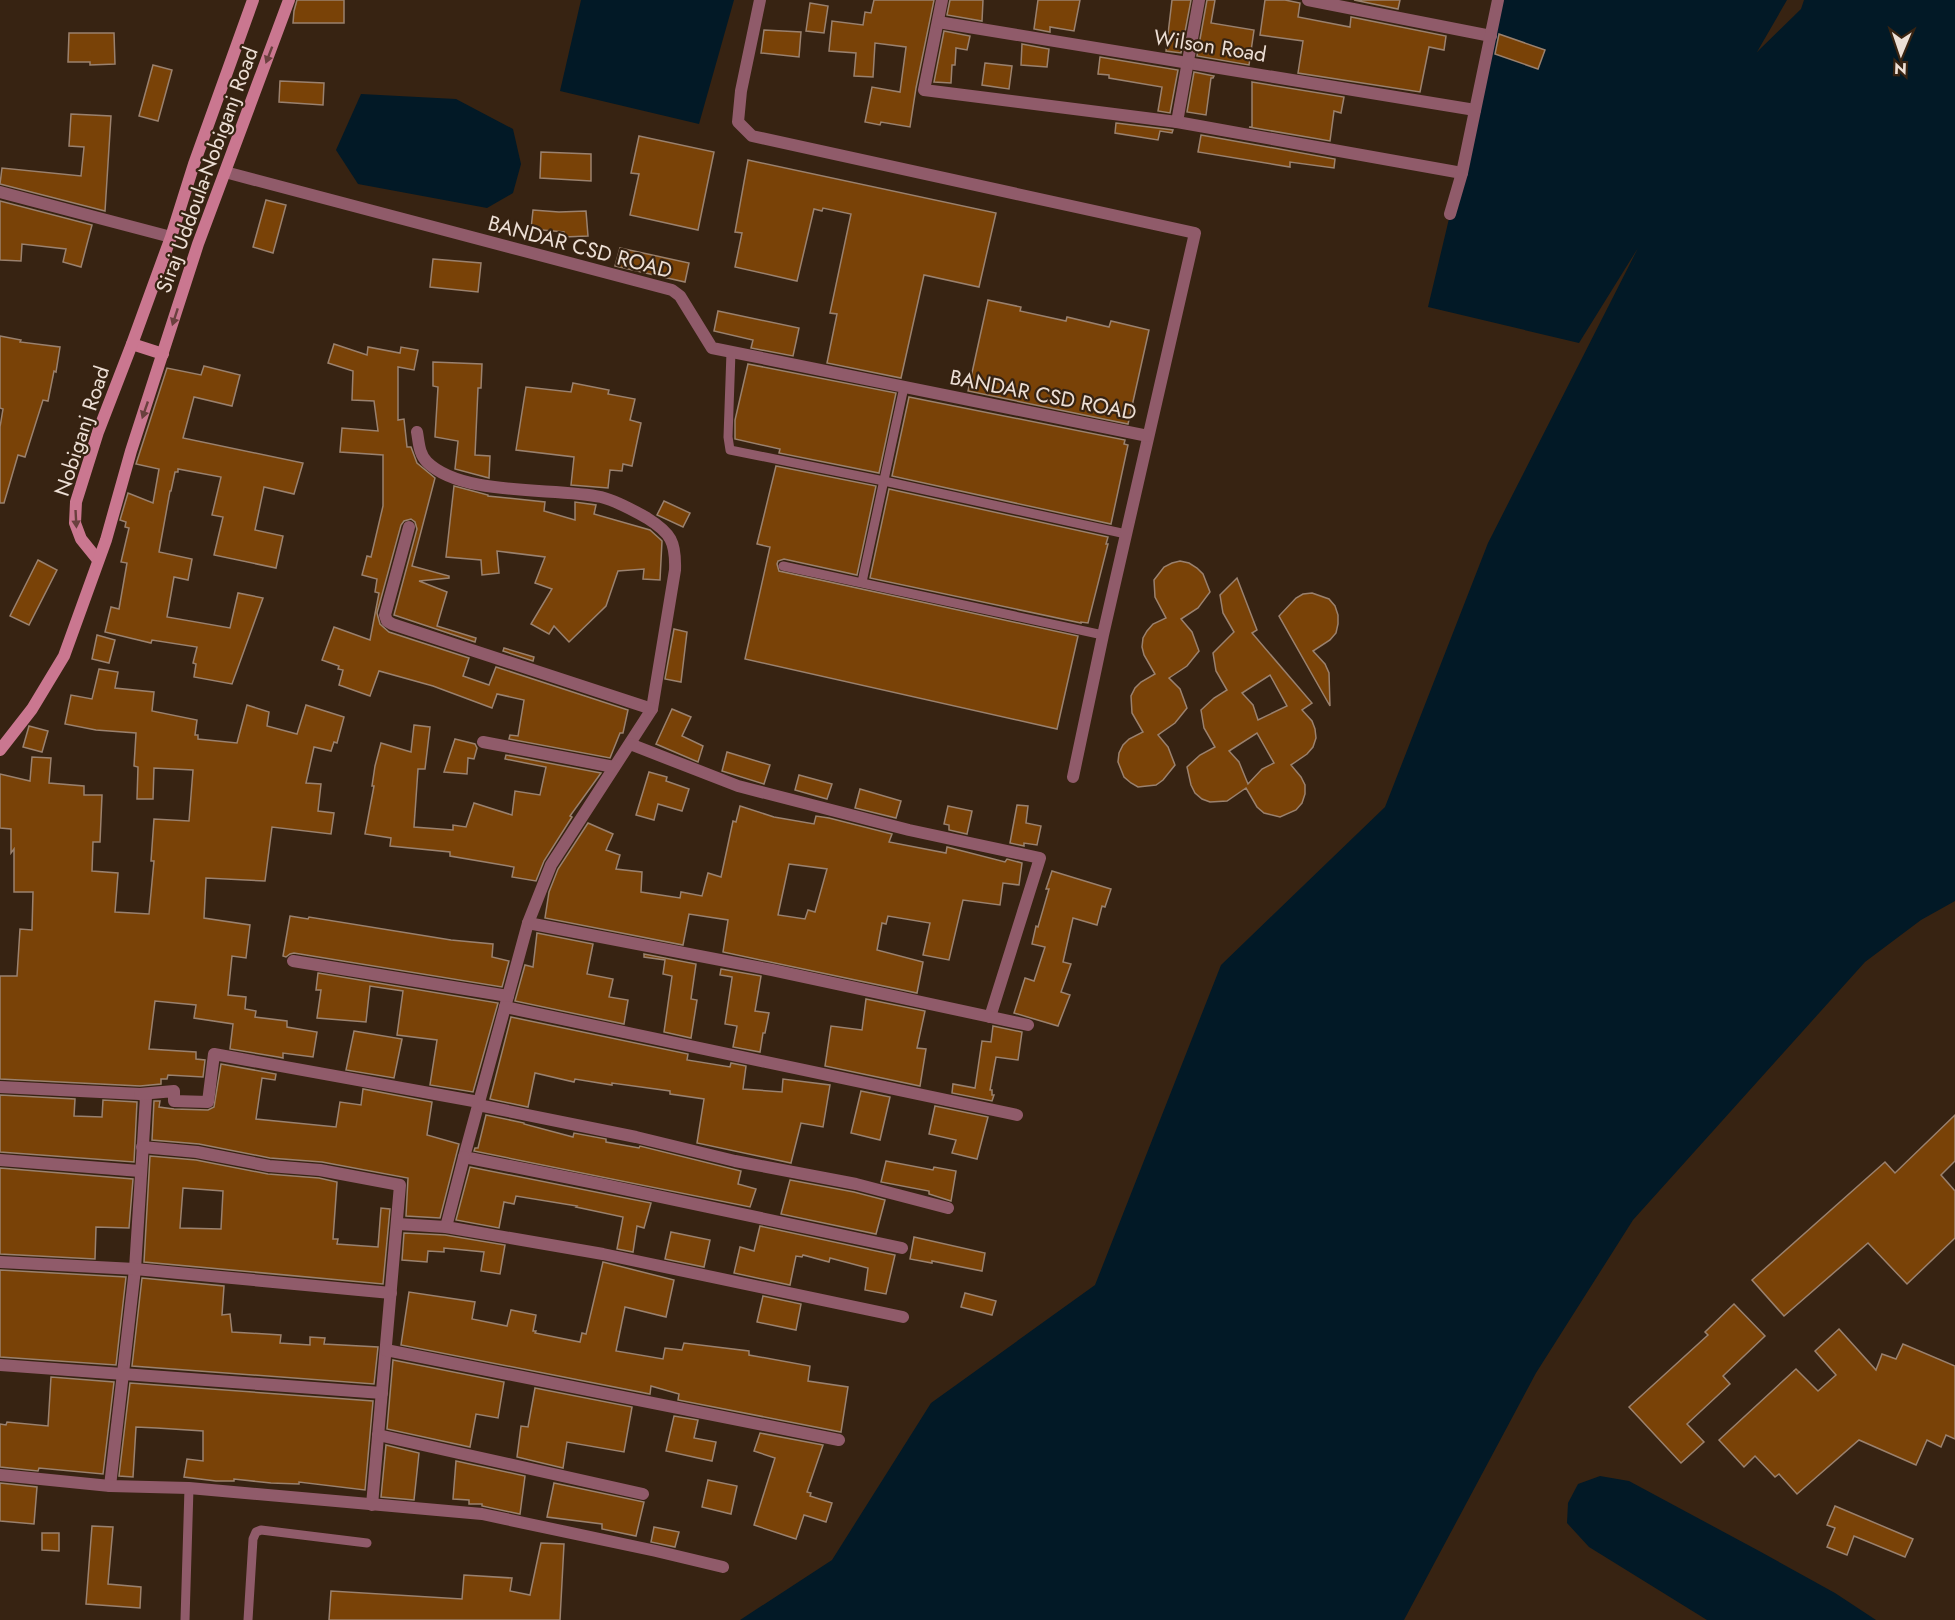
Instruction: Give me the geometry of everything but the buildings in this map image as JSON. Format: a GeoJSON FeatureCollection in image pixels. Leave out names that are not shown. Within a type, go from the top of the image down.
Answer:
{"type":"FeatureCollection","features":[{"type":"Feature","properties":{"kind":"main road","name":"Siraj Uddoula-Nobiganj Road"},"geometry":{"type":"LineString","coordinates":[[132,344],[253,0]]}},
{"type":"Feature","properties":{"kind":"main road","name":"Siraj Uddoula-Nobiganj Road"},"geometry":{"type":"LineString","coordinates":[[163,354],[198,244],[289,0]]}},
{"type":"Feature","properties":{"kind":"main road"},"geometry":{"type":"LineString","coordinates":[[2,746],[32,709],[64,656],[106,540],[131,451],[163,354],[132,344]]}},
{"type":"Feature","properties":{"kind":"main road","name":"Nobiganj Road"},"geometry":{"type":"LineString","coordinates":[[98,560],[81,539],[75,523],[76,502],[98,432],[132,344]]}},
{"type":"Feature","properties":{"kind":"street"},"geometry":{"type":"LineString","coordinates":[[760,0],[741,90],[738,122],[752,136],[1195,233],[1103,635],[1073,777]]}},
{"type":"Feature","properties":{"kind":"street"},"geometry":{"type":"LineString","coordinates":[[942,0],[924,90],[1177,122],[1462,173]]}},
{"type":"Feature","properties":{"kind":"street"},"geometry":{"type":"LineString","coordinates":[[1177,122],[1199,0]]}},
{"type":"Feature","properties":{"kind":"street"},"geometry":{"type":"LineString","coordinates":[[1308,0],[1491,36]]}},
{"type":"Feature","properties":{"kind":"street"},"geometry":{"type":"LineString","coordinates":[[1450,214],[1462,173],[1497,0]]}},
{"type":"Feature","properties":{"kind":"street","name":"Wilson Road"},"geometry":{"type":"LineString","coordinates":[[938,22],[1475,110]]}},
{"type":"Feature","properties":{"kind":"street","name":"BANDAR CSD ROAD"},"geometry":{"type":"LineString","coordinates":[[225,172],[672,291],[681,296],[712,348],[1148,436]]}},
{"type":"Feature","properties":{"kind":"street"},"geometry":{"type":"LineString","coordinates":[[0,192],[171,237]]}},
{"type":"Feature","properties":{"kind":"street"},"geometry":{"type":"LineString","coordinates":[[417,432],[420,450],[426,460],[447,474],[476,484],[602,497],[643,515],[661,526],[673,540],[676,555],[652,709],[551,865],[528,923],[446,1227]]}},
{"type":"Feature","properties":{"kind":"street"},"geometry":{"type":"LineString","coordinates":[[410,527],[385,615],[387,621],[652,709]]}},
{"type":"Feature","properties":{"kind":"street"},"geometry":{"type":"LineString","coordinates":[[483,742],[614,767]]}},
{"type":"Feature","properties":{"kind":"street"},"geometry":{"type":"LineString","coordinates":[[630,744],[738,786],[909,830],[1040,858],[990,1017]]}},
{"type":"Feature","properties":{"kind":"street"},"geometry":{"type":"LineString","coordinates":[[528,923],[772,970],[1028,1025]]}},
{"type":"Feature","properties":{"kind":"street"},"geometry":{"type":"LineString","coordinates":[[293,961],[507,1001],[1017,1115]]}},
{"type":"Feature","properties":{"kind":"street"},"geometry":{"type":"LineString","coordinates":[[0,1087],[140,1094],[174,1091],[174,1101],[208,1102],[214,1054],[479,1103],[735,1161],[856,1184],[948,1208]]}},
{"type":"Feature","properties":{"kind":"street"},"geometry":{"type":"LineString","coordinates":[[110,1486],[135,1269],[146,1097],[140,1094]]}},
{"type":"Feature","properties":{"kind":"street"},"geometry":{"type":"LineString","coordinates":[[142,1147],[197,1152],[268,1166],[320,1170],[400,1185],[372,1505]]}},
{"type":"Feature","properties":{"kind":"street"},"geometry":{"type":"LineString","coordinates":[[464,1157],[902,1248]]}},
{"type":"Feature","properties":{"kind":"street"},"geometry":{"type":"LineString","coordinates":[[0,1160],[141,1171]]}},
{"type":"Feature","properties":{"kind":"street"},"geometry":{"type":"LineString","coordinates":[[398,1224],[446,1227],[603,1254],[903,1317]]}},
{"type":"Feature","properties":{"kind":"street"},"geometry":{"type":"LineString","coordinates":[[0,1262],[135,1269],[391,1293]]}},
{"type":"Feature","properties":{"kind":"street"},"geometry":{"type":"LineString","coordinates":[[386,1350],[838,1440]]}},
{"type":"Feature","properties":{"kind":"street"},"geometry":{"type":"LineString","coordinates":[[0,1365],[382,1393]]}},
{"type":"Feature","properties":{"kind":"street"},"geometry":{"type":"LineString","coordinates":[[378,1435],[643,1494]]}},
{"type":"Feature","properties":{"kind":"street"},"geometry":{"type":"LineString","coordinates":[[0,1475],[110,1486],[189,1488],[482,1514],[723,1567]]}},
{"type":"Feature","properties":{"kind":"lane"},"geometry":{"type":"LineString","coordinates":[[731,352],[728,436],[730,450],[884,480],[1126,534]]}},
{"type":"Feature","properties":{"kind":"lane"},"geometry":{"type":"LineString","coordinates":[[862,582],[904,387]]}},
{"type":"Feature","properties":{"kind":"lane"},"geometry":{"type":"LineString","coordinates":[[783,566],[1103,635]]}},
{"type":"Feature","properties":{"kind":"lane"},"geometry":{"type":"LineString","coordinates":[[185,1620],[189,1488]]}},
{"type":"Feature","properties":{"kind":"lane"},"geometry":{"type":"LineString","coordinates":[[248,1620],[256,1532],[261,1530],[367,1543]]}},
{"type":"Feature","properties":{"kind":"water"},"geometry":{"type":"Polygon","coordinates":[[[581,0],[734,0],[699,124],[560,91],[581,0]]]}},
{"type":"Feature","properties":{"kind":"water"},"geometry":{"type":"Polygon","coordinates":[[[1501,0],[1787,0],[1757,52],[1801,9],[1804,0],[1955,0],[1955,901],[1921,920],[1865,962],[1633,1220],[1536,1373],[1404,1620],[740,1620],[832,1560],[931,1403],[1095,1285],[1221,965],[1385,807],[1488,543],[1638,248],[1579,343],[1428,307],[1501,0]]]}},
{"type":"Feature","properties":{"kind":"water"},"geometry":{"type":"Polygon","coordinates":[[[361,94],[456,99],[513,129],[521,164],[513,193],[487,208],[358,184],[336,150],[361,94]]]}},
{"type":"Feature","properties":{"kind":"water"},"geometry":{"type":"Polygon","coordinates":[[[1600,1476],[1629,1481],[1835,1593],[1876,1620],[1707,1620],[1589,1547],[1567,1523],[1568,1503],[1578,1484],[1600,1476]]]}}]}
